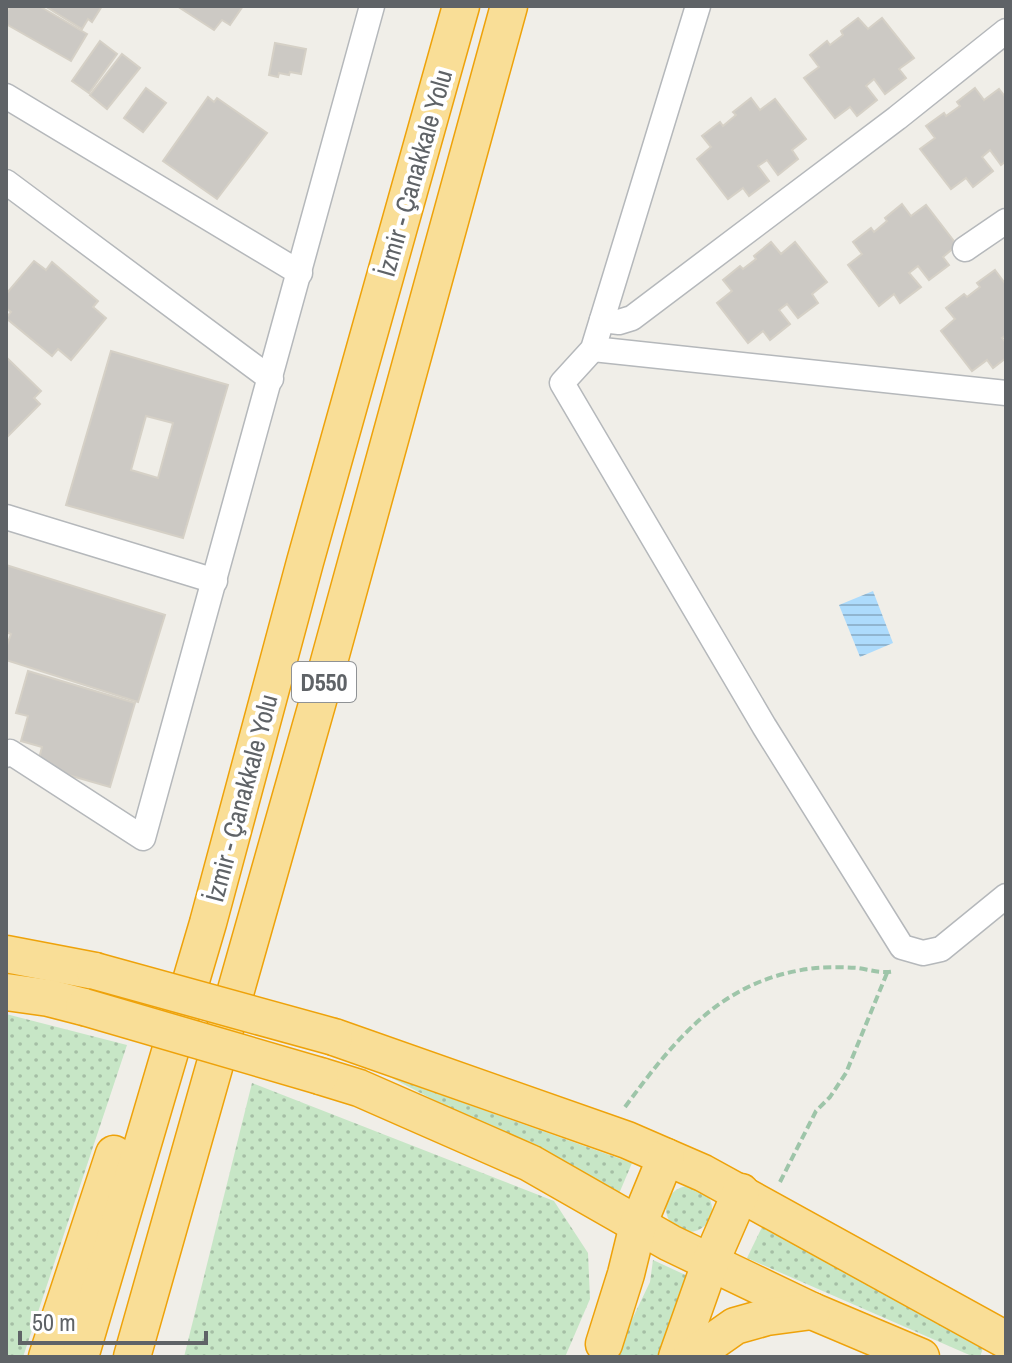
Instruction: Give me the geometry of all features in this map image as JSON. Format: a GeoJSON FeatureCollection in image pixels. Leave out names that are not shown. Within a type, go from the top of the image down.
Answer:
{"type":"FeatureCollection","features":[{"type":"Feature","properties":{"kind":"highway","name":"İzmir - Çanakkale Yolu"},"geometry":{"type":"LineString","coordinates":[[80,1357],[208,923],[297,591],[461,6]]}},
{"type":"Feature","properties":{"kind":"highway","name":"İzmir - Çanakkale Yolu"},"geometry":{"type":"LineString","coordinates":[[132,1357],[327,669],[509,6]]}},
{"type":"Feature","properties":{"kind":"highway"},"geometry":{"type":"LineString","coordinates":[[156,1357],[190,1244],[288,855],[327,669]]}},
{"type":"Feature","properties":{"kind":"highway"},"geometry":{"type":"LineString","coordinates":[[47,1357],[146,1060],[208,923]]}},
{"type":"Feature","properties":{"kind":"highway"},"geometry":{"type":"LineString","coordinates":[[6,954],[95,971],[334,1037],[627,1140],[741,1192],[1006,1340]]}},
{"type":"Feature","properties":{"kind":"highway"},"geometry":{"type":"LineString","coordinates":[[6,992],[84,1007],[359,1088],[530,1163],[670,1243],[812,1311],[921,1357]]}},
{"type":"Feature","properties":{"kind":"highway"},"geometry":{"type":"LineString","coordinates":[[600,1350],[626,1274],[638,1225],[666,1157]]}},
{"type":"Feature","properties":{"kind":"highway"},"geometry":{"type":"LineString","coordinates":[[677,1357],[711,1261],[741,1192]]}},
{"type":"Feature","properties":{"kind":"highway"},"geometry":{"type":"LineString","coordinates":[[589,1198],[611,1235],[612,1267],[600,1350]]}},
{"type":"Feature","properties":{"kind":"highway"},"geometry":{"type":"LineString","coordinates":[[691,1357],[735,1326],[767,1317],[812,1311]]}},
{"type":"Feature","properties":{"kind":"street"},"geometry":{"type":"LineString","coordinates":[[7,751],[143,838],[372,6]]}},
{"type":"Feature","properties":{"kind":"street"},"geometry":{"type":"LineString","coordinates":[[698,6],[593,349],[562,383],[764,726],[902,947],[923,953],[941,949],[1006,896]]}},
{"type":"Feature","properties":{"kind":"street"},"geometry":{"type":"LineString","coordinates":[[602,320],[619,322],[632,318],[897,118],[1006,31]]}},
{"type":"Feature","properties":{"kind":"street"},"geometry":{"type":"LineString","coordinates":[[6,96],[300,273]]}},
{"type":"Feature","properties":{"kind":"street"},"geometry":{"type":"LineString","coordinates":[[6,182],[271,379]]}},
{"type":"Feature","properties":{"kind":"street"},"geometry":{"type":"LineString","coordinates":[[965,249],[1006,221]]}},
{"type":"Feature","properties":{"kind":"street"},"geometry":{"type":"LineString","coordinates":[[593,349],[1006,393]]}},
{"type":"Feature","properties":{"kind":"street"},"geometry":{"type":"LineString","coordinates":[[6,517],[215,581]]}},
{"type":"Feature","properties":{"kind":"path"},"geometry":{"type":"LineString","coordinates":[[625,1107],[667,1050],[689,1027],[730,995],[780,976],[815,968],[857,968],[887,973],[907,968],[923,953]]}},
{"type":"Feature","properties":{"kind":"path"},"geometry":{"type":"LineString","coordinates":[[780,1182],[816,1111],[846,1073],[887,973]]}},
{"type":"Feature","properties":{"kind":"green space"},"geometry":{"type":"Polygon","coordinates":[[[6,1014],[127,1045],[23,1357],[6,1357],[6,1014]]]}},
{"type":"Feature","properties":{"kind":"green space"},"geometry":{"type":"Polygon","coordinates":[[[388,1076],[632,1163],[618,1196],[388,1076]]]}},
{"type":"Feature","properties":{"kind":"green space"},"geometry":{"type":"Polygon","coordinates":[[[252,1083],[554,1201],[588,1253],[590,1299],[565,1357],[184,1357],[252,1083]]]}},
{"type":"Feature","properties":{"kind":"green space"},"geometry":{"type":"Polygon","coordinates":[[[689,1186],[706,1192],[712,1209],[706,1226],[689,1232],[672,1226],[666,1209],[672,1192],[689,1186]]]}},
{"type":"Feature","properties":{"kind":"green space"},"geometry":{"type":"Polygon","coordinates":[[[764,1223],[983,1348],[980,1357],[747,1258],[764,1223]]]}},
{"type":"Feature","properties":{"kind":"green space"},"geometry":{"type":"Polygon","coordinates":[[[653,1260],[692,1278],[658,1357],[614,1357],[650,1282],[653,1260]]]}},
{"type":"Feature","properties":{"kind":"water"},"geometry":{"type":"Polygon","coordinates":[[[873,591],[893,643],[860,657],[839,605],[873,591]]]}},
{"type":"Feature","properties":{"kind":"building"},"geometry":{"type":"Polygon","coordinates":[[[10,6],[39,6],[87,34],[71,61],[6,24],[10,6]]]}},
{"type":"Feature","properties":{"kind":"building"},"geometry":{"type":"Polygon","coordinates":[[[45,6],[102,6],[92,22],[88,19],[82,29],[45,6]]]}},
{"type":"Feature","properties":{"kind":"building"},"geometry":{"type":"Polygon","coordinates":[[[177,6],[243,6],[230,25],[222,20],[214,30],[177,6]]]}},
{"type":"Feature","properties":{"kind":"building"},"geometry":{"type":"Polygon","coordinates":[[[858,18],[868,29],[882,18],[914,58],[899,69],[906,78],[885,94],[874,79],[866,86],[877,100],[857,116],[850,107],[835,118],[804,78],[819,67],[810,55],[827,41],[830,45],[843,35],[841,31],[858,18]]]}},
{"type":"Feature","properties":{"kind":"building"},"geometry":{"type":"Polygon","coordinates":[[[100,41],[117,54],[89,93],[72,81],[100,41]]]}},
{"type":"Feature","properties":{"kind":"building"},"geometry":{"type":"Polygon","coordinates":[[[275,43],[306,49],[301,74],[269,75],[275,43]]]}},
{"type":"Feature","properties":{"kind":"building"},"geometry":{"type":"Polygon","coordinates":[[[122,54],[140,68],[107,109],[90,95],[122,54]]]}},
{"type":"Feature","properties":{"kind":"building"},"geometry":{"type":"Polygon","coordinates":[[[146,88],[166,103],[143,132],[124,118],[146,88]]]}},
{"type":"Feature","properties":{"kind":"building"},"geometry":{"type":"Polygon","coordinates":[[[975,88],[984,100],[999,89],[1006,98],[1006,161],[1001,165],[990,150],[982,157],[993,171],[973,187],[966,178],[951,189],[920,149],[935,138],[926,126],[960,106],[957,102],[975,88]]]}},
{"type":"Feature","properties":{"kind":"building"},"geometry":{"type":"Polygon","coordinates":[[[208,97],[214,102],[217,98],[267,133],[217,199],[163,161],[208,97]]]}},
{"type":"Feature","properties":{"kind":"building"},"geometry":{"type":"Polygon","coordinates":[[[751,98],[760,110],[775,99],[806,139],[792,150],[798,159],[778,175],[767,160],[758,166],[769,181],[749,196],[743,188],[728,199],[697,159],[711,147],[702,136],[720,122],[723,126],[736,115],[733,112],[751,98]]]}},
{"type":"Feature","properties":{"kind":"building"},"geometry":{"type":"Polygon","coordinates":[[[902,204],[911,216],[926,205],[957,245],[943,257],[949,265],[929,280],[918,266],[909,273],[921,287],[900,303],[894,294],[879,306],[848,265],[862,254],[853,242],[871,228],[874,232],[902,204]]]}},
{"type":"Feature","properties":{"kind":"building"},"geometry":{"type":"Polygon","coordinates":[[[771,242],[781,254],[795,242],[827,282],[812,294],[818,303],[798,318],[787,304],[779,310],[790,324],[770,340],[763,331],[748,343],[717,303],[732,291],[723,280],[740,266],[743,269],[756,259],[754,256],[771,242]]]}},
{"type":"Feature","properties":{"kind":"building"},"geometry":{"type":"Polygon","coordinates":[[[34,261],[46,270],[52,262],[98,301],[93,307],[106,318],[71,360],[58,349],[52,356],[6,318],[11,312],[6,308],[6,294],[34,261]]]}},
{"type":"Feature","properties":{"kind":"building"},"geometry":{"type":"Polygon","coordinates":[[[995,270],[1004,282],[1006,280],[1006,335],[1002,338],[1006,343],[1006,358],[993,368],[987,360],[972,371],[941,331],[955,319],[946,308],[964,294],[967,297],[980,287],[977,283],[995,270]]]}},
{"type":"Feature","properties":{"kind":"building"},"geometry":{"type":"Polygon","coordinates":[[[111,351],[228,385],[183,538],[66,505],[111,351]],[[146,416],[131,470],[158,478],[173,423],[146,416]]]}},
{"type":"Feature","properties":{"kind":"building"},"geometry":{"type":"Polygon","coordinates":[[[6,357],[41,391],[34,398],[40,404],[6,438],[6,357]]]}},
{"type":"Feature","properties":{"kind":"building"},"geometry":{"type":"Polygon","coordinates":[[[6,565],[165,615],[138,702],[6,660],[11,634],[6,632],[6,565]]]}},
{"type":"Feature","properties":{"kind":"building"},"geometry":{"type":"Polygon","coordinates":[[[28,671],[135,703],[110,787],[37,766],[42,747],[21,741],[28,716],[16,713],[28,671]]]}}]}
